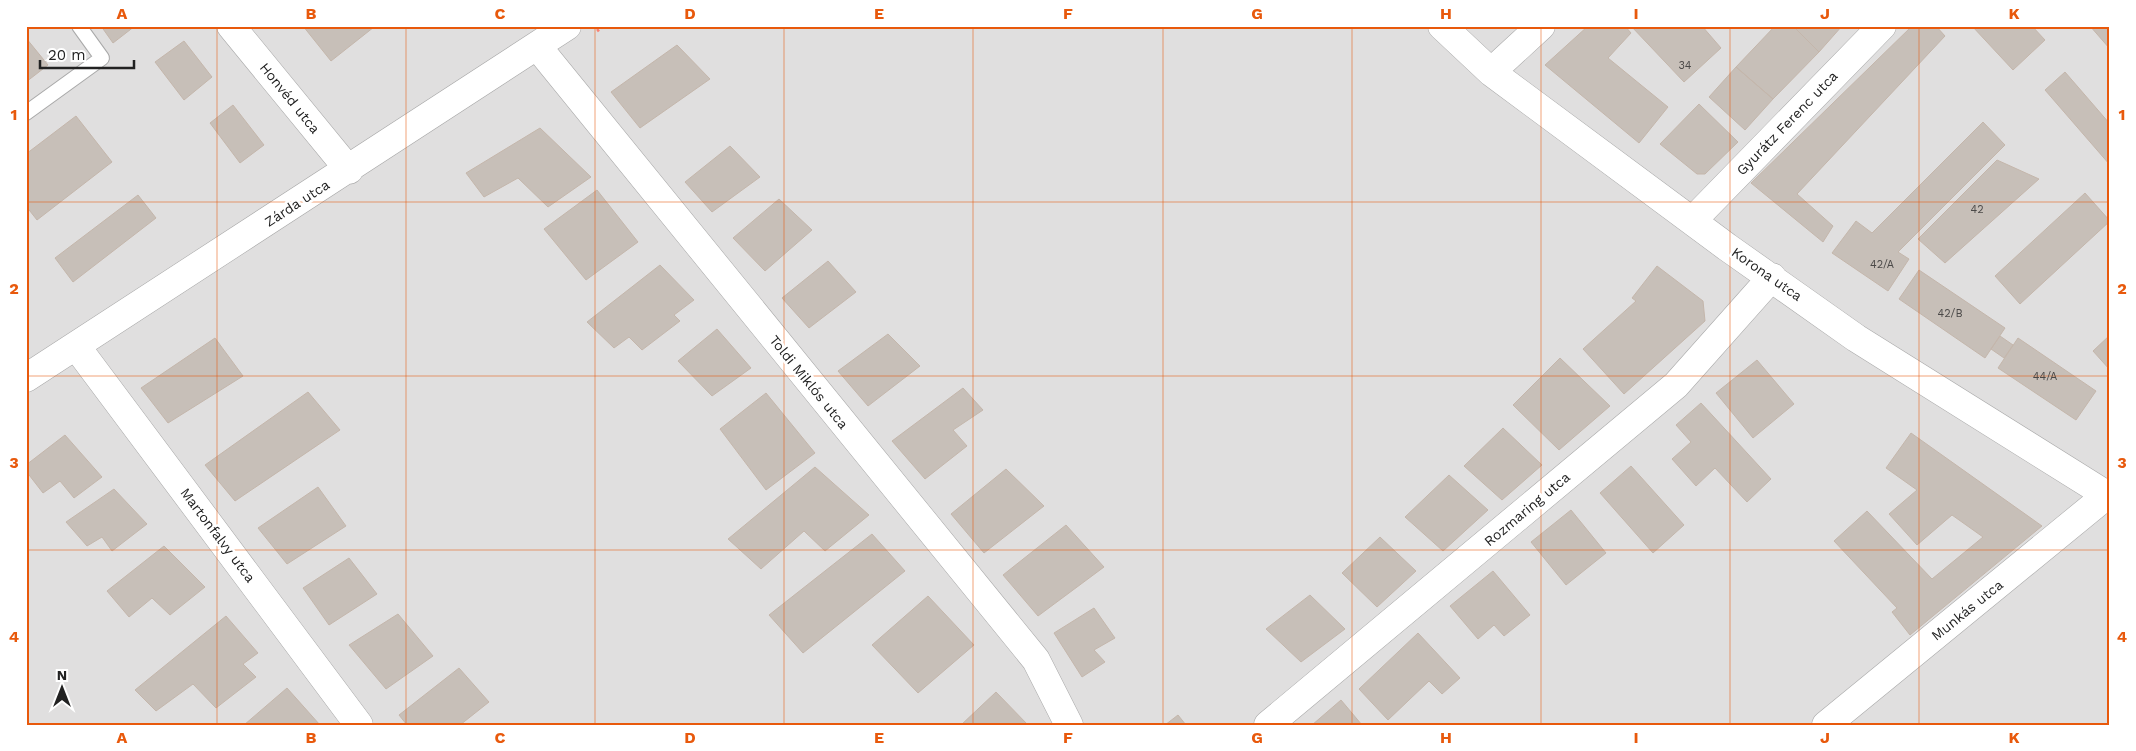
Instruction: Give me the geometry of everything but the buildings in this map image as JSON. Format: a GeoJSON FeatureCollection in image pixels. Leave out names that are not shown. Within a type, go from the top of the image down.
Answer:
{"type":"FeatureCollection","features":[{"type":"Feature","properties":{"kind":"street","name":"Honvéd utca"},"geometry":{"type":"LineString","coordinates":[[231,26],[349,170]]}},
{"type":"Feature","properties":{"kind":"street","name":"Zárda utca"},"geometry":{"type":"LineString","coordinates":[[26,378],[568,26]]}},
{"type":"Feature","properties":{"kind":"street","name":"Korona utca"},"geometry":{"type":"LineString","coordinates":[[1442,26],[1491,72],[1692,221],[1856,338],[2109,496]]}},
{"type":"Feature","properties":{"kind":"street"},"geometry":{"type":"LineString","coordinates":[[1491,72],[1541,26]]}},
{"type":"Feature","properties":{"kind":"street","name":"Gyurátz Ferenc utca"},"geometry":{"type":"LineString","coordinates":[[1692,221],[1882,26]]}},
{"type":"Feature","properties":{"kind":"street","name":"Toldi Miklós utca"},"geometry":{"type":"LineString","coordinates":[[537,46],[1036,660],[1069,725]]}},
{"type":"Feature","properties":{"kind":"street","name":"Rozmaring utca"},"geometry":{"type":"LineString","coordinates":[[1268,725],[1676,385],[1772,277]]}},
{"type":"Feature","properties":{"kind":"street","name":"Martonfalvy utca"},"geometry":{"type":"LineString","coordinates":[[76,346],[359,725]]}},
{"type":"Feature","properties":{"kind":"street","name":"Munkás utca"},"geometry":{"type":"LineString","coordinates":[[1826,725],[2109,496]]}},
{"type":"Feature","properties":{"kind":"lane"},"geometry":{"type":"LineString","coordinates":[[26,114],[102,58],[79,26]]}},
{"type":"Feature","properties":{"kind":"shaded area"},"geometry":{"type":"Polygon","coordinates":[[[26,26],[2110,26],[2110,725],[26,725],[26,26]]]}}]}
